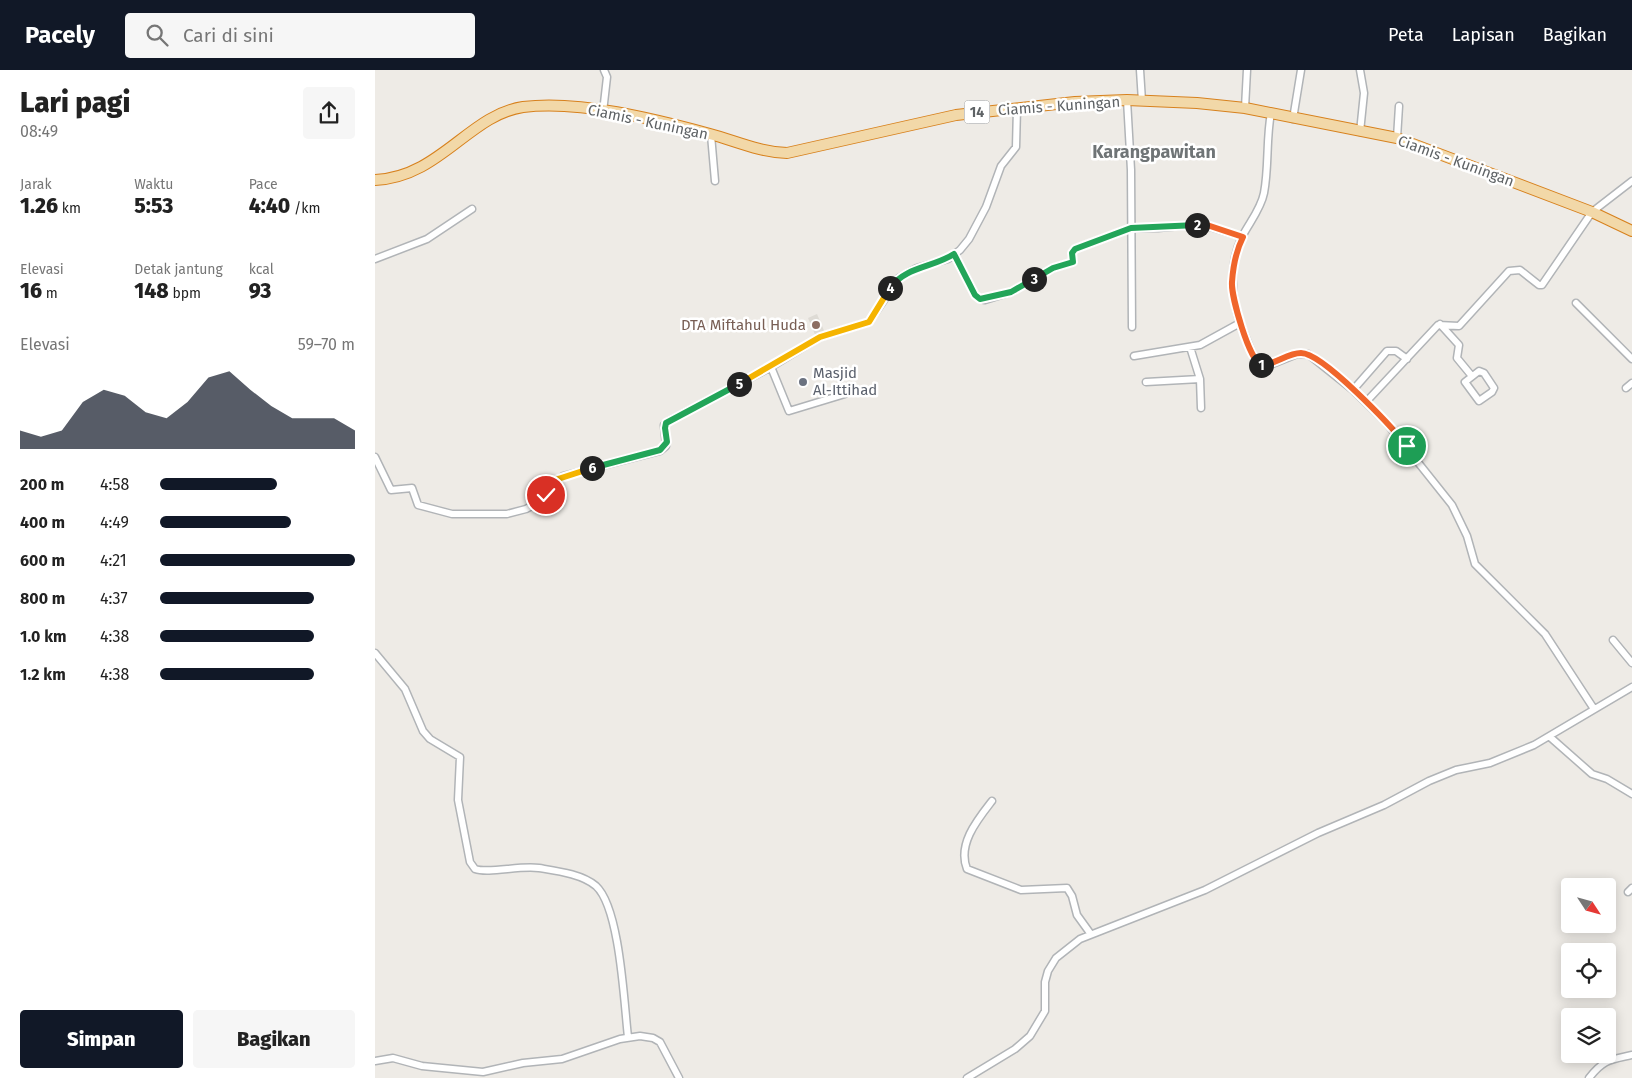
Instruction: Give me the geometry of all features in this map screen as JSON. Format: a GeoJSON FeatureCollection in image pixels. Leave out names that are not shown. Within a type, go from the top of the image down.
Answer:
{"type":"FeatureCollection","features":[{"type":"Feature","properties":{"kind":"highway","name":"Ciamis - Kuningan"},"geometry":{"type":"LineString","coordinates":[[375,180],[400,175],[425,165],[487,121],[512,109],[551,106],[621,113],[711,135],[758,150],[793,153],[956,115],[1017,108],[1127,100],[1197,103],[1245,108],[1397,138],[1592,212],[1632,231]]}},
{"type":"Feature","properties":{"kind":"street"},"geometry":{"type":"LineString","coordinates":[[603,112],[607,77],[605,70]]}},
{"type":"Feature","properties":{"kind":"street"},"geometry":{"type":"LineString","coordinates":[[1140,70],[1142,101]]}},
{"type":"Feature","properties":{"kind":"street"},"geometry":{"type":"LineString","coordinates":[[1245,108],[1247,70]]}},
{"type":"Feature","properties":{"kind":"street"},"geometry":{"type":"LineString","coordinates":[[1293,118],[1301,70]]}},
{"type":"Feature","properties":{"kind":"street"},"geometry":{"type":"LineString","coordinates":[[1360,70],[1363,93],[1360,132]]}},
{"type":"Feature","properties":{"kind":"street"},"geometry":{"type":"LineString","coordinates":[[1127,100],[1131,170],[1132,327]]}},
{"type":"Feature","properties":{"kind":"street"},"geometry":{"type":"LineString","coordinates":[[1397,138],[1399,106]]}},
{"type":"Feature","properties":{"kind":"street"},"geometry":{"type":"LineString","coordinates":[[375,457],[391,490],[394,492],[412,488],[418,504],[452,514],[500,515],[519,512],[539,502],[555,482],[563,476],[660,450],[666,446],[665,425],[669,421],[771,367],[820,337],[869,322],[899,278],[917,268],[941,261],[954,254],[977,225],[1001,166],[1016,147],[1017,108]]}},
{"type":"Feature","properties":{"kind":"street"},"geometry":{"type":"LineString","coordinates":[[1271,113],[1267,138],[1264,192],[1235,258],[1232,284],[1240,323],[1254,358],[1259,365],[1272,364],[1297,354],[1308,354],[1366,402],[1399,437],[1447,497],[1467,536],[1475,564],[1545,634],[1595,710]]}},
{"type":"Feature","properties":{"kind":"street"},"geometry":{"type":"LineString","coordinates":[[711,135],[715,181]]}},
{"type":"Feature","properties":{"kind":"street"},"geometry":{"type":"LineString","coordinates":[[1440,324],[1459,326],[1512,270],[1519,270],[1539,285],[1542,285],[1592,212],[1632,181]]}},
{"type":"Feature","properties":{"kind":"street"},"geometry":{"type":"LineString","coordinates":[[375,259],[427,239],[472,209]]}},
{"type":"Feature","properties":{"kind":"street"},"geometry":{"type":"LineString","coordinates":[[954,254],[975,295],[985,300],[1011,292],[1053,268],[1073,262],[1072,253],[1075,249],[1131,228],[1158,228],[1201,224],[1243,237]]}},
{"type":"Feature","properties":{"kind":"street"},"geometry":{"type":"LineString","coordinates":[[1576,303],[1632,359]]}},
{"type":"Feature","properties":{"kind":"street"},"geometry":{"type":"LineString","coordinates":[[1134,356],[1200,345],[1240,323]]}},
{"type":"Feature","properties":{"kind":"street"},"geometry":{"type":"LineString","coordinates":[[1366,402],[1440,324]]}},
{"type":"Feature","properties":{"kind":"street"},"geometry":{"type":"LineString","coordinates":[[1440,324],[1459,344],[1457,358],[1471,375]]}},
{"type":"Feature","properties":{"kind":"street"},"geometry":{"type":"LineString","coordinates":[[1190,347],[1200,379],[1201,408]]}},
{"type":"Feature","properties":{"kind":"street"},"geometry":{"type":"LineString","coordinates":[[1353,390],[1387,350],[1397,351],[1407,359]]}},
{"type":"Feature","properties":{"kind":"street"},"geometry":{"type":"LineString","coordinates":[[771,367],[789,411],[845,394]]}},
{"type":"Feature","properties":{"kind":"street"},"geometry":{"type":"LineString","coordinates":[[1479,371],[1483,372],[1494,388],[1492,392],[1480,401],[1477,400],[1465,384],[1471,375],[1479,371]]}},
{"type":"Feature","properties":{"kind":"street"},"geometry":{"type":"LineString","coordinates":[[1146,382],[1200,379]]}},
{"type":"Feature","properties":{"kind":"street"},"geometry":{"type":"LineString","coordinates":[[1626,388],[1632,383]]}},
{"type":"Feature","properties":{"kind":"street"},"geometry":{"type":"LineString","coordinates":[[1613,640],[1632,663]]}},
{"type":"Feature","properties":{"kind":"street"},"geometry":{"type":"LineString","coordinates":[[375,653],[405,689],[423,731],[430,738],[460,757],[458,800],[472,866],[478,870],[520,866],[549,869],[589,881],[603,894],[616,936],[628,1037]]}},
{"type":"Feature","properties":{"kind":"street"},"geometry":{"type":"LineString","coordinates":[[967,1078],[1009,1053],[1030,1036],[1045,1010],[1045,982],[1051,965],[1069,947],[1090,933],[1205,890],[1318,833],[1384,805],[1429,781],[1456,770],[1490,763],[1550,737],[1632,686]]}},
{"type":"Feature","properties":{"kind":"street"},"geometry":{"type":"LineString","coordinates":[[1550,737],[1592,774],[1607,779],[1632,794]]}},
{"type":"Feature","properties":{"kind":"street"},"geometry":{"type":"LineString","coordinates":[[992,801],[971,829],[967,839],[967,868],[1021,890],[1067,888],[1072,896],[1077,915],[1090,933]]}},
{"type":"Feature","properties":{"kind":"street"},"geometry":{"type":"LineString","coordinates":[[375,1061],[393,1058],[428,1067],[457,1068],[483,1072],[523,1063],[562,1059],[628,1037],[640,1036],[657,1040],[679,1078]]}},
{"type":"Feature","properties":{"kind":"street"},"geometry":{"type":"LineString","coordinates":[[1589,1078],[1603,1063],[1613,1058],[1632,1055]]}},
{"type":"Feature","properties":{"kind":"shaded area","name":"DTA Miftahul Huda"},"geometry":{"type":"Polygon","coordinates":[[[817,314],[825,333],[816,337],[808,318],[817,314]]]}},
{"type":"Feature","properties":{"kind":"place","name":"DTA Miftahul Huda"},"geometry":{"type":"Point","coordinates":[816,325]}},
{"type":"Feature","properties":{"kind":"place","name":"Masjid Al-Ittihad"},"geometry":{"type":"Point","coordinates":[803,382]}},
{"type":"Feature","properties":{"kind":"district","name":"Karangpawitan"},"geometry":{"type":"Point","coordinates":[1154,152]}},
{"type":"Feature","properties":{"kind":"route"},"geometry":{"type":"LineString","coordinates":[[546,495],[551,486],[563,476],[660,450],[666,446],[667,442],[666,423],[771,367],[820,337],[869,322],[892,285],[899,278],[917,268],[941,261],[954,254],[975,295],[985,300],[1011,292],[1053,268],[1073,262],[1073,251],[1084,244],[1131,228],[1193,226],[1201,224],[1243,237],[1235,258],[1232,284],[1238,316],[1257,363],[1259,365],[1272,364],[1297,354],[1308,354],[1366,402],[1407,446]]}}]}
